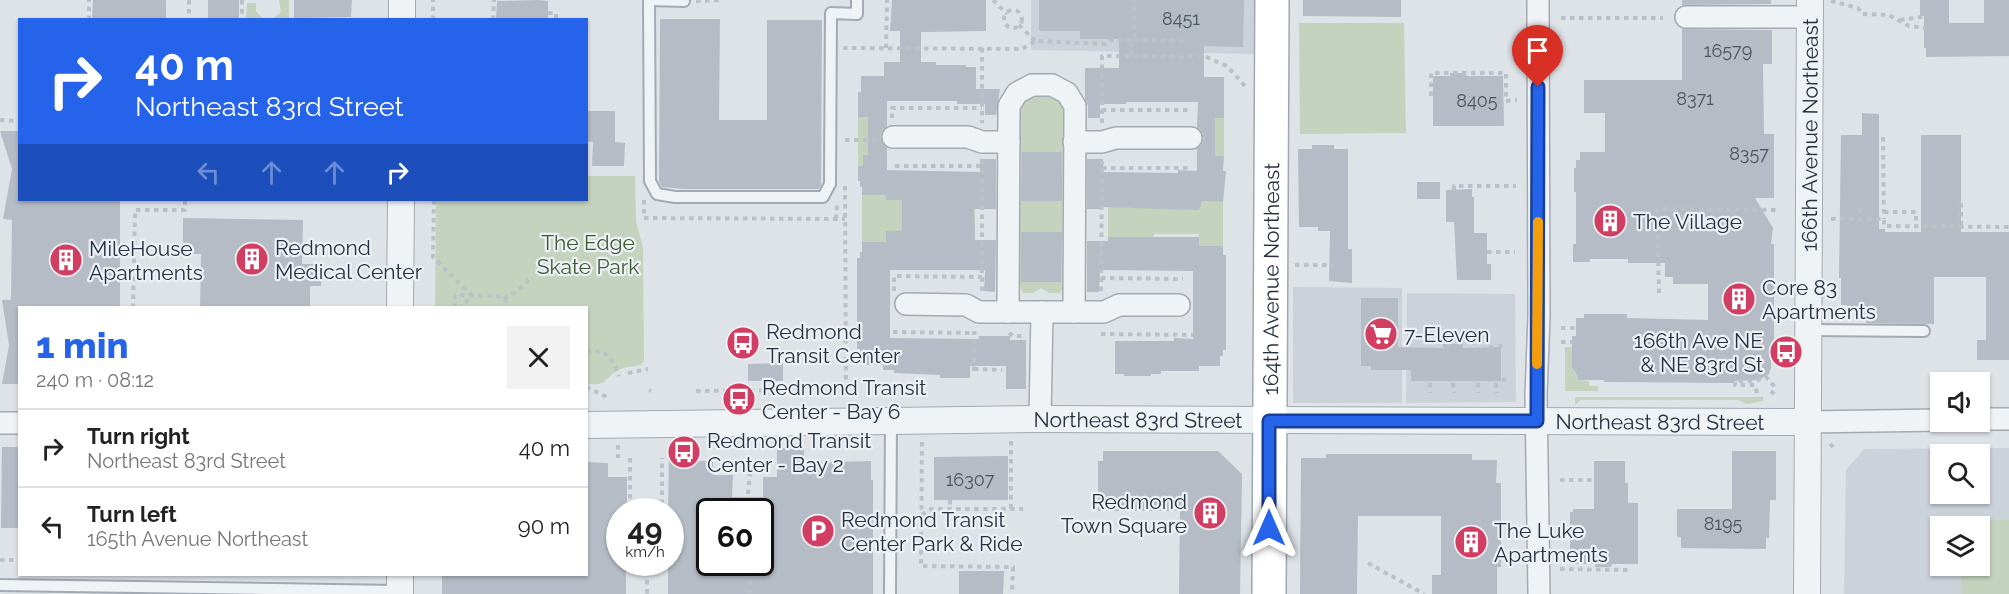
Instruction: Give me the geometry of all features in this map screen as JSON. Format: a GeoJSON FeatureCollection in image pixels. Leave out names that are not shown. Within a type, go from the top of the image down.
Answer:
{"type":"FeatureCollection","features":[{"type":"Feature","properties":{"kind":"main road","name":"164th Avenue Northeast"},"geometry":{"type":"LineString","coordinates":[[1269,594],[1272,0]]}},
{"type":"Feature","properties":{"kind":"street"},"geometry":{"type":"LineString","coordinates":[[402,0],[402,18]]}},
{"type":"Feature","properties":{"kind":"street"},"geometry":{"type":"LineString","coordinates":[[1538,0],[1539,594]]}},
{"type":"Feature","properties":{"kind":"street"},"geometry":{"type":"LineString","coordinates":[[1686,17],[1817,6]]}},
{"type":"Feature","properties":{"kind":"street","name":"166th Avenue Northeast"},"geometry":{"type":"LineString","coordinates":[[1807,594],[1808,330],[1817,6]]}},
{"type":"Feature","properties":{"kind":"street"},"geometry":{"type":"LineString","coordinates":[[1008,312],[1009,106],[1017,93],[1032,85],[1052,85],[1067,93],[1075,106],[1074,312]]}},
{"type":"Feature","properties":{"kind":"street"},"geometry":{"type":"LineString","coordinates":[[894,137],[968,137],[982,142],[1009,142]]}},
{"type":"Feature","properties":{"kind":"street"},"geometry":{"type":"LineString","coordinates":[[1074,142],[1102,142],[1116,138],[1191,138]]}},
{"type":"Feature","properties":{"kind":"street"},"geometry":{"type":"LineString","coordinates":[[400,201],[400,306]]}},
{"type":"Feature","properties":{"kind":"street"},"geometry":{"type":"LineString","coordinates":[[900,302],[966,305],[979,312],[1104,312],[1119,305],[1179,305]]}},
{"type":"Feature","properties":{"kind":"street"},"geometry":{"type":"LineString","coordinates":[[1040,419],[1042,312]]}},
{"type":"Feature","properties":{"kind":"street","name":"Northeast 83rd Street"},"geometry":{"type":"LineString","coordinates":[[588,425],[1040,419],[1807,422],[1930,420]]}},
{"type":"Feature","properties":{"kind":"street"},"geometry":{"type":"LineString","coordinates":[[1990,419],[2009,419]]}},
{"type":"Feature","properties":{"kind":"street"},"geometry":{"type":"LineString","coordinates":[[0,423],[18,423]]}},
{"type":"Feature","properties":{"kind":"lane"},"geometry":{"type":"LineString","coordinates":[[684,1],[650,0],[650,181],[657,194],[675,197],[823,197],[830,184],[826,43],[831,13],[857,14],[857,0]]}},
{"type":"Feature","properties":{"kind":"lane"},"geometry":{"type":"LineString","coordinates":[[1808,330],[1924,331]]}},
{"type":"Feature","properties":{"kind":"lane"},"geometry":{"type":"LineString","coordinates":[[890,594],[891,421]]}},
{"type":"Feature","properties":{"kind":"lane"},"geometry":{"type":"LineString","coordinates":[[0,585],[400,587]]}},
{"type":"Feature","properties":{"kind":"path"},"geometry":{"type":"LineString","coordinates":[[89,0],[89,18]]}},
{"type":"Feature","properties":{"kind":"path"},"geometry":{"type":"LineString","coordinates":[[189,0],[189,18]]}},
{"type":"Feature","properties":{"kind":"path"},"geometry":{"type":"LineString","coordinates":[[242,0],[242,18]]}},
{"type":"Feature","properties":{"kind":"path"},"geometry":{"type":"LineString","coordinates":[[433,0],[433,18]]}},
{"type":"Feature","properties":{"kind":"path"},"geometry":{"type":"LineString","coordinates":[[494,0],[494,18]]}},
{"type":"Feature","properties":{"kind":"path"},"geometry":{"type":"LineString","coordinates":[[684,1],[722,0]]}},
{"type":"Feature","properties":{"kind":"path"},"geometry":{"type":"LineString","coordinates":[[886,48],[887,0]]}},
{"type":"Feature","properties":{"kind":"path"},"geometry":{"type":"LineString","coordinates":[[993,0],[1007,14]]}},
{"type":"Feature","properties":{"kind":"path"},"geometry":{"type":"LineString","coordinates":[[1817,6],[1858,8],[1862,14],[1889,15],[1909,26],[1926,28]]}},
{"type":"Feature","properties":{"kind":"path"},"geometry":{"type":"LineString","coordinates":[[1010,11],[1018,12],[1022,20],[1019,25],[1012,28],[1007,25],[1005,20],[1010,11]]}},
{"type":"Feature","properties":{"kind":"path"},"geometry":{"type":"LineString","coordinates":[[548,13],[556,13],[556,18]]}},
{"type":"Feature","properties":{"kind":"path"},"geometry":{"type":"LineString","coordinates":[[1899,20],[1927,16]]}},
{"type":"Feature","properties":{"kind":"path"},"geometry":{"type":"LineString","coordinates":[[1561,18],[1663,18]]}},
{"type":"Feature","properties":{"kind":"path"},"geometry":{"type":"LineString","coordinates":[[1019,25],[1035,41]]}},
{"type":"Feature","properties":{"kind":"path"},"geometry":{"type":"LineString","coordinates":[[1131,56],[1133,40],[1183,41]]}},
{"type":"Feature","properties":{"kind":"path"},"geometry":{"type":"LineString","coordinates":[[982,48],[982,298]]}},
{"type":"Feature","properties":{"kind":"path"},"geometry":{"type":"LineString","coordinates":[[1101,298],[1102,56],[1206,57],[1227,66],[1246,87]]}},
{"type":"Feature","properties":{"kind":"path"},"geometry":{"type":"LineString","coordinates":[[1431,96],[1431,73],[1506,73],[1506,101],[1517,100]]}},
{"type":"Feature","properties":{"kind":"path"},"geometry":{"type":"LineString","coordinates":[[1102,110],[1190,110]]}},
{"type":"Feature","properties":{"kind":"path"},"geometry":{"type":"LineString","coordinates":[[0,120],[18,121]]}},
{"type":"Feature","properties":{"kind":"path"},"geometry":{"type":"LineString","coordinates":[[1883,137],[1884,226],[2009,227]]}},
{"type":"Feature","properties":{"kind":"path"},"geometry":{"type":"LineString","coordinates":[[845,140],[868,140]]}},
{"type":"Feature","properties":{"kind":"path"},"geometry":{"type":"LineString","coordinates":[[895,166],[982,166]]}},
{"type":"Feature","properties":{"kind":"path"},"geometry":{"type":"LineString","coordinates":[[1102,168],[1191,168]]}},
{"type":"Feature","properties":{"kind":"path"},"geometry":{"type":"LineString","coordinates":[[1454,190],[1454,186],[1516,186]]}},
{"type":"Feature","properties":{"kind":"path"},"geometry":{"type":"LineString","coordinates":[[133,306],[135,210],[185,210],[185,201]]}},
{"type":"Feature","properties":{"kind":"path"},"geometry":{"type":"LineString","coordinates":[[434,201],[433,257],[472,296]]}},
{"type":"Feature","properties":{"kind":"path"},"geometry":{"type":"LineString","coordinates":[[1961,203],[1961,227]]}},
{"type":"Feature","properties":{"kind":"path"},"geometry":{"type":"LineString","coordinates":[[1659,293],[1657,209],[1779,210]]}},
{"type":"Feature","properties":{"kind":"path"},"geometry":{"type":"LineString","coordinates":[[1860,209],[1860,219]]}},
{"type":"Feature","properties":{"kind":"path"},"geometry":{"type":"LineString","coordinates":[[1884,212],[1916,212],[1916,226]]}},
{"type":"Feature","properties":{"kind":"path"},"geometry":{"type":"LineString","coordinates":[[644,218],[845,219]]}},
{"type":"Feature","properties":{"kind":"path"},"geometry":{"type":"LineString","coordinates":[[1830,219],[1884,219]]}},
{"type":"Feature","properties":{"kind":"path"},"geometry":{"type":"LineString","coordinates":[[1487,252],[1515,252]]}},
{"type":"Feature","properties":{"kind":"path"},"geometry":{"type":"LineString","coordinates":[[1294,265],[1334,265]]}},
{"type":"Feature","properties":{"kind":"path"},"geometry":{"type":"LineString","coordinates":[[900,302],[894,276],[982,277]]}},
{"type":"Feature","properties":{"kind":"path"},"geometry":{"type":"LineString","coordinates":[[1101,278],[1183,279]]}},
{"type":"Feature","properties":{"kind":"path"},"geometry":{"type":"LineString","coordinates":[[504,300],[529,280]]}},
{"type":"Feature","properties":{"kind":"path"},"geometry":{"type":"LineString","coordinates":[[458,306],[455,295],[497,296],[510,306]]}},
{"type":"Feature","properties":{"kind":"path"},"geometry":{"type":"LineString","coordinates":[[460,306],[472,296]]}},
{"type":"Feature","properties":{"kind":"path"},"geometry":{"type":"LineString","coordinates":[[1561,328],[1576,328]]}},
{"type":"Feature","properties":{"kind":"path"},"geometry":{"type":"LineString","coordinates":[[893,332],[982,333]]}},
{"type":"Feature","properties":{"kind":"path"},"geometry":{"type":"LineString","coordinates":[[974,333],[974,370],[1002,370]]}},
{"type":"Feature","properties":{"kind":"path"},"geometry":{"type":"LineString","coordinates":[[1002,333],[1010,333],[1013,336],[1035,336]]}},
{"type":"Feature","properties":{"kind":"path"},"geometry":{"type":"LineString","coordinates":[[1091,334],[1197,335]]}},
{"type":"Feature","properties":{"kind":"path"},"geometry":{"type":"LineString","coordinates":[[1561,342],[1572,342]]}},
{"type":"Feature","properties":{"kind":"path"},"geometry":{"type":"LineString","coordinates":[[1489,348],[1503,346]]}},
{"type":"Feature","properties":{"kind":"path"},"geometry":{"type":"LineString","coordinates":[[588,351],[601,351],[608,355],[619,376]]}},
{"type":"Feature","properties":{"kind":"path"},"geometry":{"type":"LineString","coordinates":[[628,373],[648,369]]}},
{"type":"Feature","properties":{"kind":"path"},"geometry":{"type":"LineString","coordinates":[[1757,393],[1755,385],[1735,385],[1735,381],[1755,381],[1766,377],[1777,397]]}},
{"type":"Feature","properties":{"kind":"path"},"geometry":{"type":"LineString","coordinates":[[1502,380],[1510,380]]}},
{"type":"Feature","properties":{"kind":"path"},"geometry":{"type":"LineString","coordinates":[[1430,383],[1430,393]]}},
{"type":"Feature","properties":{"kind":"path"},"geometry":{"type":"LineString","coordinates":[[1454,383],[1454,393]]}},
{"type":"Feature","properties":{"kind":"path"},"geometry":{"type":"LineString","coordinates":[[1478,383],[1478,393]]}},
{"type":"Feature","properties":{"kind":"path"},"geometry":{"type":"LineString","coordinates":[[1496,383],[1497,393]]}},
{"type":"Feature","properties":{"kind":"path"},"geometry":{"type":"LineString","coordinates":[[588,388],[609,398]]}},
{"type":"Feature","properties":{"kind":"path"},"geometry":{"type":"LineString","coordinates":[[696,391],[805,390]]}},
{"type":"Feature","properties":{"kind":"path"},"geometry":{"type":"LineString","coordinates":[[618,441],[618,458]]}},
{"type":"Feature","properties":{"kind":"path"},"geometry":{"type":"LineString","coordinates":[[922,441],[921,566],[1013,567],[1012,594]]}},
{"type":"Feature","properties":{"kind":"path"},"geometry":{"type":"LineString","coordinates":[[1011,441],[1011,509]]}},
{"type":"Feature","properties":{"kind":"path"},"geometry":{"type":"LineString","coordinates":[[1830,444],[1835,449]]}},
{"type":"Feature","properties":{"kind":"path"},"geometry":{"type":"LineString","coordinates":[[630,458],[630,498]]}},
{"type":"Feature","properties":{"kind":"path"},"geometry":{"type":"LineString","coordinates":[[662,458],[662,498]]}},
{"type":"Feature","properties":{"kind":"path"},"geometry":{"type":"LineString","coordinates":[[748,498],[749,458]]}},
{"type":"Feature","properties":{"kind":"path"},"geometry":{"type":"LineString","coordinates":[[1560,480],[1594,480]]}},
{"type":"Feature","properties":{"kind":"path"},"geometry":{"type":"LineString","coordinates":[[950,500],[950,509]]}},
{"type":"Feature","properties":{"kind":"path"},"geometry":{"type":"LineString","coordinates":[[922,516],[931,509],[1023,509]]}},
{"type":"Feature","properties":{"kind":"path"},"geometry":{"type":"LineString","coordinates":[[0,560],[18,560]]}},
{"type":"Feature","properties":{"kind":"path"},"geometry":{"type":"LineString","coordinates":[[1368,563],[1424,594]]}},
{"type":"Feature","properties":{"kind":"path"},"geometry":{"type":"LineString","coordinates":[[1560,569],[1631,570]]}},
{"type":"Feature","properties":{"kind":"path"},"geometry":{"type":"LineString","coordinates":[[647,576],[647,594]]}},
{"type":"Feature","properties":{"kind":"path"},"geometry":{"type":"LineString","coordinates":[[749,594],[751,576]]}},
{"type":"Feature","properties":{"kind":"shaded area"},"geometry":{"type":"Polygon","coordinates":[[[1031,0],[1256,0],[1256,54],[1031,50],[1031,0]]]}},
{"type":"Feature","properties":{"kind":"shaded area"},"geometry":{"type":"Polygon","coordinates":[[[1293,287],[1402,288],[1402,403],[1293,403],[1293,287]]]}},
{"type":"Feature","properties":{"kind":"shaded area"},"geometry":{"type":"Polygon","coordinates":[[[1407,293],[1515,294],[1516,402],[1406,403],[1407,293]]]}},
{"type":"Feature","properties":{"kind":"shaded area"},"geometry":{"type":"Polygon","coordinates":[[[1990,448],[2009,448],[2009,594],[1844,594],[1846,470],[1864,449],[1930,449],[1930,504],[1990,504],[1990,448]]]}},
{"type":"Feature","properties":{"kind":"green space"},"geometry":{"type":"Polygon","coordinates":[[[279,0],[289,0],[289,18],[274,18],[281,12],[279,0]]]}},
{"type":"Feature","properties":{"kind":"green space"},"geometry":{"type":"Polygon","coordinates":[[[247,3],[256,3],[256,11],[262,18],[246,18],[247,3]]]}},
{"type":"Feature","properties":{"kind":"green space"},"geometry":{"type":"Polygon","coordinates":[[[1299,23],[1404,23],[1406,133],[1300,134],[1299,23]]]}},
{"type":"Feature","properties":{"kind":"green space"},"geometry":{"type":"Polygon","coordinates":[[[1025,95],[1059,95],[1063,101],[1062,290],[1060,293],[1049,293],[1041,288],[1033,293],[1023,293],[1020,286],[1021,101],[1025,95]]]}},
{"type":"Feature","properties":{"kind":"green space"},"geometry":{"type":"Polygon","coordinates":[[[858,117],[868,117],[868,126],[887,126],[887,155],[863,155],[863,166],[858,166],[858,117]]]}},
{"type":"Feature","properties":{"kind":"green space"},"geometry":{"type":"Polygon","coordinates":[[[1215,118],[1224,118],[1224,156],[1197,156],[1197,126],[1214,126],[1215,118]]]}},
{"type":"Feature","properties":{"kind":"green space"},"geometry":{"type":"Polygon","coordinates":[[[975,172],[975,236],[902,229],[902,231],[886,231],[886,242],[862,242],[862,195],[886,195],[886,200],[909,200],[975,172]]]}},
{"type":"Feature","properties":{"kind":"green space"},"geometry":{"type":"Polygon","coordinates":[[[1108,173],[1124,208],[1201,205],[1202,201],[1223,202],[1223,246],[1199,246],[1199,234],[1108,237],[1108,173]]]}},
{"type":"Feature","properties":{"kind":"green space","name":"The Edge Skate Park"},"geometry":{"type":"Polygon","coordinates":[[[588,176],[635,176],[636,221],[643,248],[644,361],[641,365],[621,369],[602,383],[588,383],[588,306],[435,306],[436,201],[588,201],[588,176]]]}},
{"type":"Feature","properties":{"kind":"green space"},"geometry":{"type":"Polygon","coordinates":[[[1565,347],[1572,347],[1573,370],[1578,378],[1589,381],[1589,386],[1598,386],[1598,391],[1565,391],[1565,347]]]}},
{"type":"Feature","properties":{"kind":"green space"},"geometry":{"type":"Polygon","coordinates":[[[1575,397],[1763,397],[1763,401],[1747,404],[1738,400],[1581,400],[1575,405],[1575,397]]]}},
{"type":"Feature","properties":{"kind":"green space"},"geometry":{"type":"Polygon","coordinates":[[[1990,520],[2009,520],[2009,594],[1961,594],[1961,576],[1990,576],[1990,520]]]}},
{"type":"Feature","properties":{"kind":"building"},"geometry":{"type":"Polygon","coordinates":[[[93,0],[166,0],[166,18],[92,18],[93,0]]]}},
{"type":"Feature","properties":{"kind":"building"},"geometry":{"type":"Polygon","coordinates":[[[208,0],[239,0],[239,18],[208,18],[208,0]]]}},
{"type":"Feature","properties":{"kind":"building"},"geometry":{"type":"Polygon","coordinates":[[[294,0],[352,0],[351,17],[294,18],[294,0]]]}},
{"type":"Feature","properties":{"kind":"building"},"geometry":{"type":"Polygon","coordinates":[[[892,0],[986,0],[986,31],[921,32],[921,62],[976,67],[976,89],[1000,89],[996,115],[985,115],[985,104],[957,104],[957,101],[887,101],[887,126],[882,130],[880,136],[887,148],[887,170],[980,172],[980,159],[996,159],[996,209],[974,209],[975,240],[996,240],[995,292],[984,291],[985,270],[890,270],[890,338],[979,339],[979,336],[1010,336],[1010,340],[1026,340],[1026,389],[1006,389],[1006,366],[970,366],[970,378],[940,378],[940,375],[894,373],[894,370],[883,370],[883,365],[862,365],[862,355],[860,355],[860,349],[857,349],[857,258],[860,258],[860,252],[862,252],[862,242],[886,242],[886,231],[902,231],[902,200],[886,200],[886,195],[862,195],[862,187],[858,181],[858,166],[863,166],[863,155],[868,155],[868,117],[858,117],[858,92],[861,92],[861,76],[884,76],[884,62],[900,62],[900,31],[890,31],[892,0]]]}},
{"type":"Feature","properties":{"kind":"building"},"geometry":{"type":"Polygon","coordinates":[[[1039,0],[1244,0],[1243,47],[1204,46],[1204,77],[1224,77],[1224,118],[1215,118],[1215,156],[1224,156],[1223,171],[1226,171],[1223,202],[1202,201],[1199,210],[1103,207],[1103,209],[1087,209],[1087,159],[1103,159],[1103,172],[1197,171],[1197,149],[1202,145],[1204,139],[1197,126],[1198,102],[1100,104],[1100,118],[1088,118],[1085,68],[1119,68],[1119,39],[1080,39],[1080,31],[1039,31],[1039,0]]]}},
{"type":"Feature","properties":{"kind":"building"},"geometry":{"type":"Polygon","coordinates":[[[1303,0],[1401,0],[1401,17],[1303,16],[1303,0]]]}},
{"type":"Feature","properties":{"kind":"building"},"geometry":{"type":"Polygon","coordinates":[[[1682,0],[1771,0],[1771,4],[1682,5],[1682,0]]]}},
{"type":"Feature","properties":{"kind":"building"},"geometry":{"type":"Polygon","coordinates":[[[1920,0],[1949,0],[1949,23],[1984,23],[1984,0],[2009,0],[2009,56],[1926,57],[1924,16],[1920,16],[1920,0]]]}},
{"type":"Feature","properties":{"kind":"building"},"geometry":{"type":"Polygon","coordinates":[[[497,1],[548,1],[548,18],[496,18],[497,1]]]}},
{"type":"Feature","properties":{"kind":"building"},"geometry":{"type":"Polygon","coordinates":[[[660,19],[720,19],[719,120],[767,120],[767,20],[822,20],[821,185],[819,189],[662,187],[659,182],[660,19]]]}},
{"type":"Feature","properties":{"kind":"building"},"geometry":{"type":"Polygon","coordinates":[[[1682,29],[1772,30],[1772,64],[1763,64],[1764,134],[1774,134],[1774,198],[1755,198],[1773,228],[1771,244],[1774,244],[1774,345],[1771,345],[1771,368],[1769,374],[1759,380],[1734,381],[1734,383],[1579,380],[1572,367],[1572,336],[1576,336],[1576,318],[1584,318],[1584,314],[1627,314],[1627,318],[1708,320],[1708,284],[1673,284],[1673,277],[1665,277],[1665,263],[1628,263],[1628,259],[1590,259],[1590,262],[1573,262],[1573,244],[1576,244],[1574,168],[1576,168],[1576,160],[1580,160],[1580,152],[1605,152],[1605,113],[1584,113],[1584,80],[1682,80],[1682,29]]]}},
{"type":"Feature","properties":{"kind":"building"},"geometry":{"type":"Polygon","coordinates":[[[1450,73],[1466,73],[1466,76],[1503,76],[1504,126],[1433,126],[1433,76],[1450,76],[1450,73]]]}},
{"type":"Feature","properties":{"kind":"building"},"geometry":{"type":"Polygon","coordinates":[[[588,111],[615,111],[615,142],[625,143],[624,166],[592,166],[593,142],[588,141],[588,111]]]}},
{"type":"Feature","properties":{"kind":"building"},"geometry":{"type":"Polygon","coordinates":[[[1862,113],[1879,114],[1879,229],[1885,229],[1885,232],[1921,232],[1921,135],[1961,135],[1961,232],[2009,232],[2009,360],[1977,360],[1977,340],[1986,340],[1986,277],[1934,277],[1934,324],[1866,323],[1866,319],[1854,319],[1854,311],[1847,311],[1847,305],[1841,305],[1841,278],[1839,278],[1841,135],[1862,135],[1862,113]]]}},
{"type":"Feature","properties":{"kind":"building","name":"MileHouse Apartments"},"geometry":{"type":"Polygon","coordinates":[[[0,131],[18,131],[18,201],[120,201],[120,306],[18,306],[18,384],[2,384],[9,345],[2,300],[11,300],[12,220],[3,219],[12,169],[0,131]]]}},
{"type":"Feature","properties":{"kind":"building"},"geometry":{"type":"Polygon","coordinates":[[[1312,145],[1334,145],[1334,149],[1348,149],[1348,249],[1352,249],[1352,283],[1329,281],[1330,231],[1318,231],[1318,227],[1299,227],[1298,149],[1312,149],[1312,145]]]}},
{"type":"Feature","properties":{"kind":"building"},"geometry":{"type":"Polygon","coordinates":[[[1022,152],[1062,152],[1062,201],[1021,201],[1022,152]]]}},
{"type":"Feature","properties":{"kind":"building"},"geometry":{"type":"Polygon","coordinates":[[[1417,182],[1440,182],[1440,199],[1417,199],[1417,182]]]}},
{"type":"Feature","properties":{"kind":"building"},"geometry":{"type":"Polygon","coordinates":[[[1472,189],[1474,233],[1487,233],[1487,264],[1491,264],[1491,280],[1457,280],[1454,222],[1446,222],[1446,190],[1472,189]]]}},
{"type":"Feature","properties":{"kind":"building","name":"Redmond Medical Center"},"geometry":{"type":"Polygon","coordinates":[[[183,218],[303,220],[302,264],[322,264],[321,286],[310,286],[310,306],[200,306],[201,254],[183,254],[183,218]]]}},
{"type":"Feature","properties":{"kind":"building"},"geometry":{"type":"Polygon","coordinates":[[[1021,232],[1062,232],[1061,282],[1021,282],[1021,232]]]}},
{"type":"Feature","properties":{"kind":"building"},"geometry":{"type":"Polygon","coordinates":[[[1108,237],[1199,237],[1199,246],[1223,246],[1223,255],[1226,255],[1226,350],[1223,350],[1223,356],[1220,356],[1220,366],[1199,366],[1199,371],[1161,371],[1161,374],[1151,374],[1151,376],[1115,374],[1115,341],[1193,339],[1193,271],[1100,270],[1099,292],[1087,292],[1087,241],[1108,241],[1108,237]]]}},
{"type":"Feature","properties":{"kind":"building"},"geometry":{"type":"Polygon","coordinates":[[[1361,298],[1398,298],[1398,347],[1443,348],[1443,344],[1463,344],[1463,348],[1501,347],[1501,381],[1411,381],[1411,370],[1371,370],[1371,366],[1361,366],[1361,298]]]}},
{"type":"Feature","properties":{"kind":"building"},"geometry":{"type":"Polygon","coordinates":[[[783,363],[783,381],[748,381],[748,364],[783,363]]]}},
{"type":"Feature","properties":{"kind":"building"},"geometry":{"type":"Polygon","coordinates":[[[2,447],[18,447],[18,528],[1,528],[2,447]]]}},
{"type":"Feature","properties":{"kind":"building","name":"Redmond Transit Center Park & Ride"},"geometry":{"type":"Polygon","coordinates":[[[777,448],[804,448],[804,463],[871,461],[873,594],[668,594],[668,576],[684,576],[684,498],[668,498],[669,449],[696,449],[696,461],[713,461],[713,475],[733,475],[732,497],[763,497],[763,477],[777,477],[777,448]]]}},
{"type":"Feature","properties":{"kind":"building","name":"Redmond Town Square"},"geometry":{"type":"Polygon","coordinates":[[[1103,451],[1218,451],[1242,474],[1240,594],[1179,594],[1180,511],[1098,511],[1098,461],[1103,461],[1103,451]]]}},
{"type":"Feature","properties":{"kind":"building"},"geometry":{"type":"Polygon","coordinates":[[[1732,451],[1776,451],[1776,500],[1770,500],[1769,538],[1766,538],[1766,549],[1681,548],[1681,537],[1677,537],[1677,509],[1732,509],[1732,451]]]}},
{"type":"Feature","properties":{"kind":"building","name":"The Luke Apartments"},"geometry":{"type":"Polygon","coordinates":[[[1326,454],[1472,454],[1472,460],[1497,460],[1496,483],[1501,483],[1501,567],[1497,567],[1497,594],[1432,594],[1432,575],[1441,575],[1441,516],[1358,516],[1357,594],[1300,594],[1301,458],[1326,458],[1326,454]]]}},
{"type":"Feature","properties":{"kind":"building"},"geometry":{"type":"Polygon","coordinates":[[[1008,456],[1008,500],[934,500],[934,457],[1008,456]]]}},
{"type":"Feature","properties":{"kind":"building"},"geometry":{"type":"Polygon","coordinates":[[[1594,461],[1625,461],[1628,503],[1638,503],[1638,564],[1612,564],[1611,567],[1595,567],[1595,564],[1573,564],[1573,560],[1570,560],[1570,512],[1573,512],[1573,509],[1594,509],[1594,461]]]}},
{"type":"Feature","properties":{"kind":"building"},"geometry":{"type":"Polygon","coordinates":[[[588,462],[608,463],[608,477],[627,477],[627,498],[606,498],[606,576],[626,576],[626,594],[442,594],[442,576],[588,576],[588,462]]]}},
{"type":"Feature","properties":{"kind":"building"},"geometry":{"type":"Polygon","coordinates":[[[959,571],[1004,571],[1003,594],[959,594],[959,571]]]}},
{"type":"Feature","properties":{"kind":"slow traffic"},"geometry":{"type":"LineString","coordinates":[[1537,364],[1538,222]]}},
{"type":"Feature","properties":{"kind":"place","name":"The Village"},"geometry":{"type":"Point","coordinates":[1610,221]}},
{"type":"Feature","properties":{"kind":"place","name":"Redmond Medical Center"},"geometry":{"type":"Point","coordinates":[252,259]}},
{"type":"Feature","properties":{"kind":"place","name":"MileHouse Apartments"},"geometry":{"type":"Point","coordinates":[66,260]}},
{"type":"Feature","properties":{"kind":"place","name":"Core 83 Apartments"},"geometry":{"type":"Point","coordinates":[1739,299]}},
{"type":"Feature","properties":{"kind":"place","name":"7-Eleven"},"geometry":{"type":"Point","coordinates":[1381,334]}},
{"type":"Feature","properties":{"kind":"place","name":"Redmond Transit Center"},"geometry":{"type":"Point","coordinates":[743,343]}},
{"type":"Feature","properties":{"kind":"place","name":"166th Ave NE & NE 83rd St"},"geometry":{"type":"Point","coordinates":[1786,352]}},
{"type":"Feature","properties":{"kind":"place","name":"Redmond Transit Center - Bay 6"},"geometry":{"type":"Point","coordinates":[739,399]}},
{"type":"Feature","properties":{"kind":"place","name":"Redmond Transit Center - Bay 2"},"geometry":{"type":"Point","coordinates":[684,452]}},
{"type":"Feature","properties":{"kind":"place","name":"Redmond Town Square"},"geometry":{"type":"Point","coordinates":[1210,513]}},
{"type":"Feature","properties":{"kind":"place","name":"Redmond Transit Center Park & Ride"},"geometry":{"type":"Point","coordinates":[818,531]}},
{"type":"Feature","properties":{"kind":"place","name":"The Luke Apartments"},"geometry":{"type":"Point","coordinates":[1471,542]}},
{"type":"Feature","properties":{"kind":"route"},"geometry":{"type":"LineString","coordinates":[[1269,528],[1269,421],[1537,421],[1538,87]]}}]}
